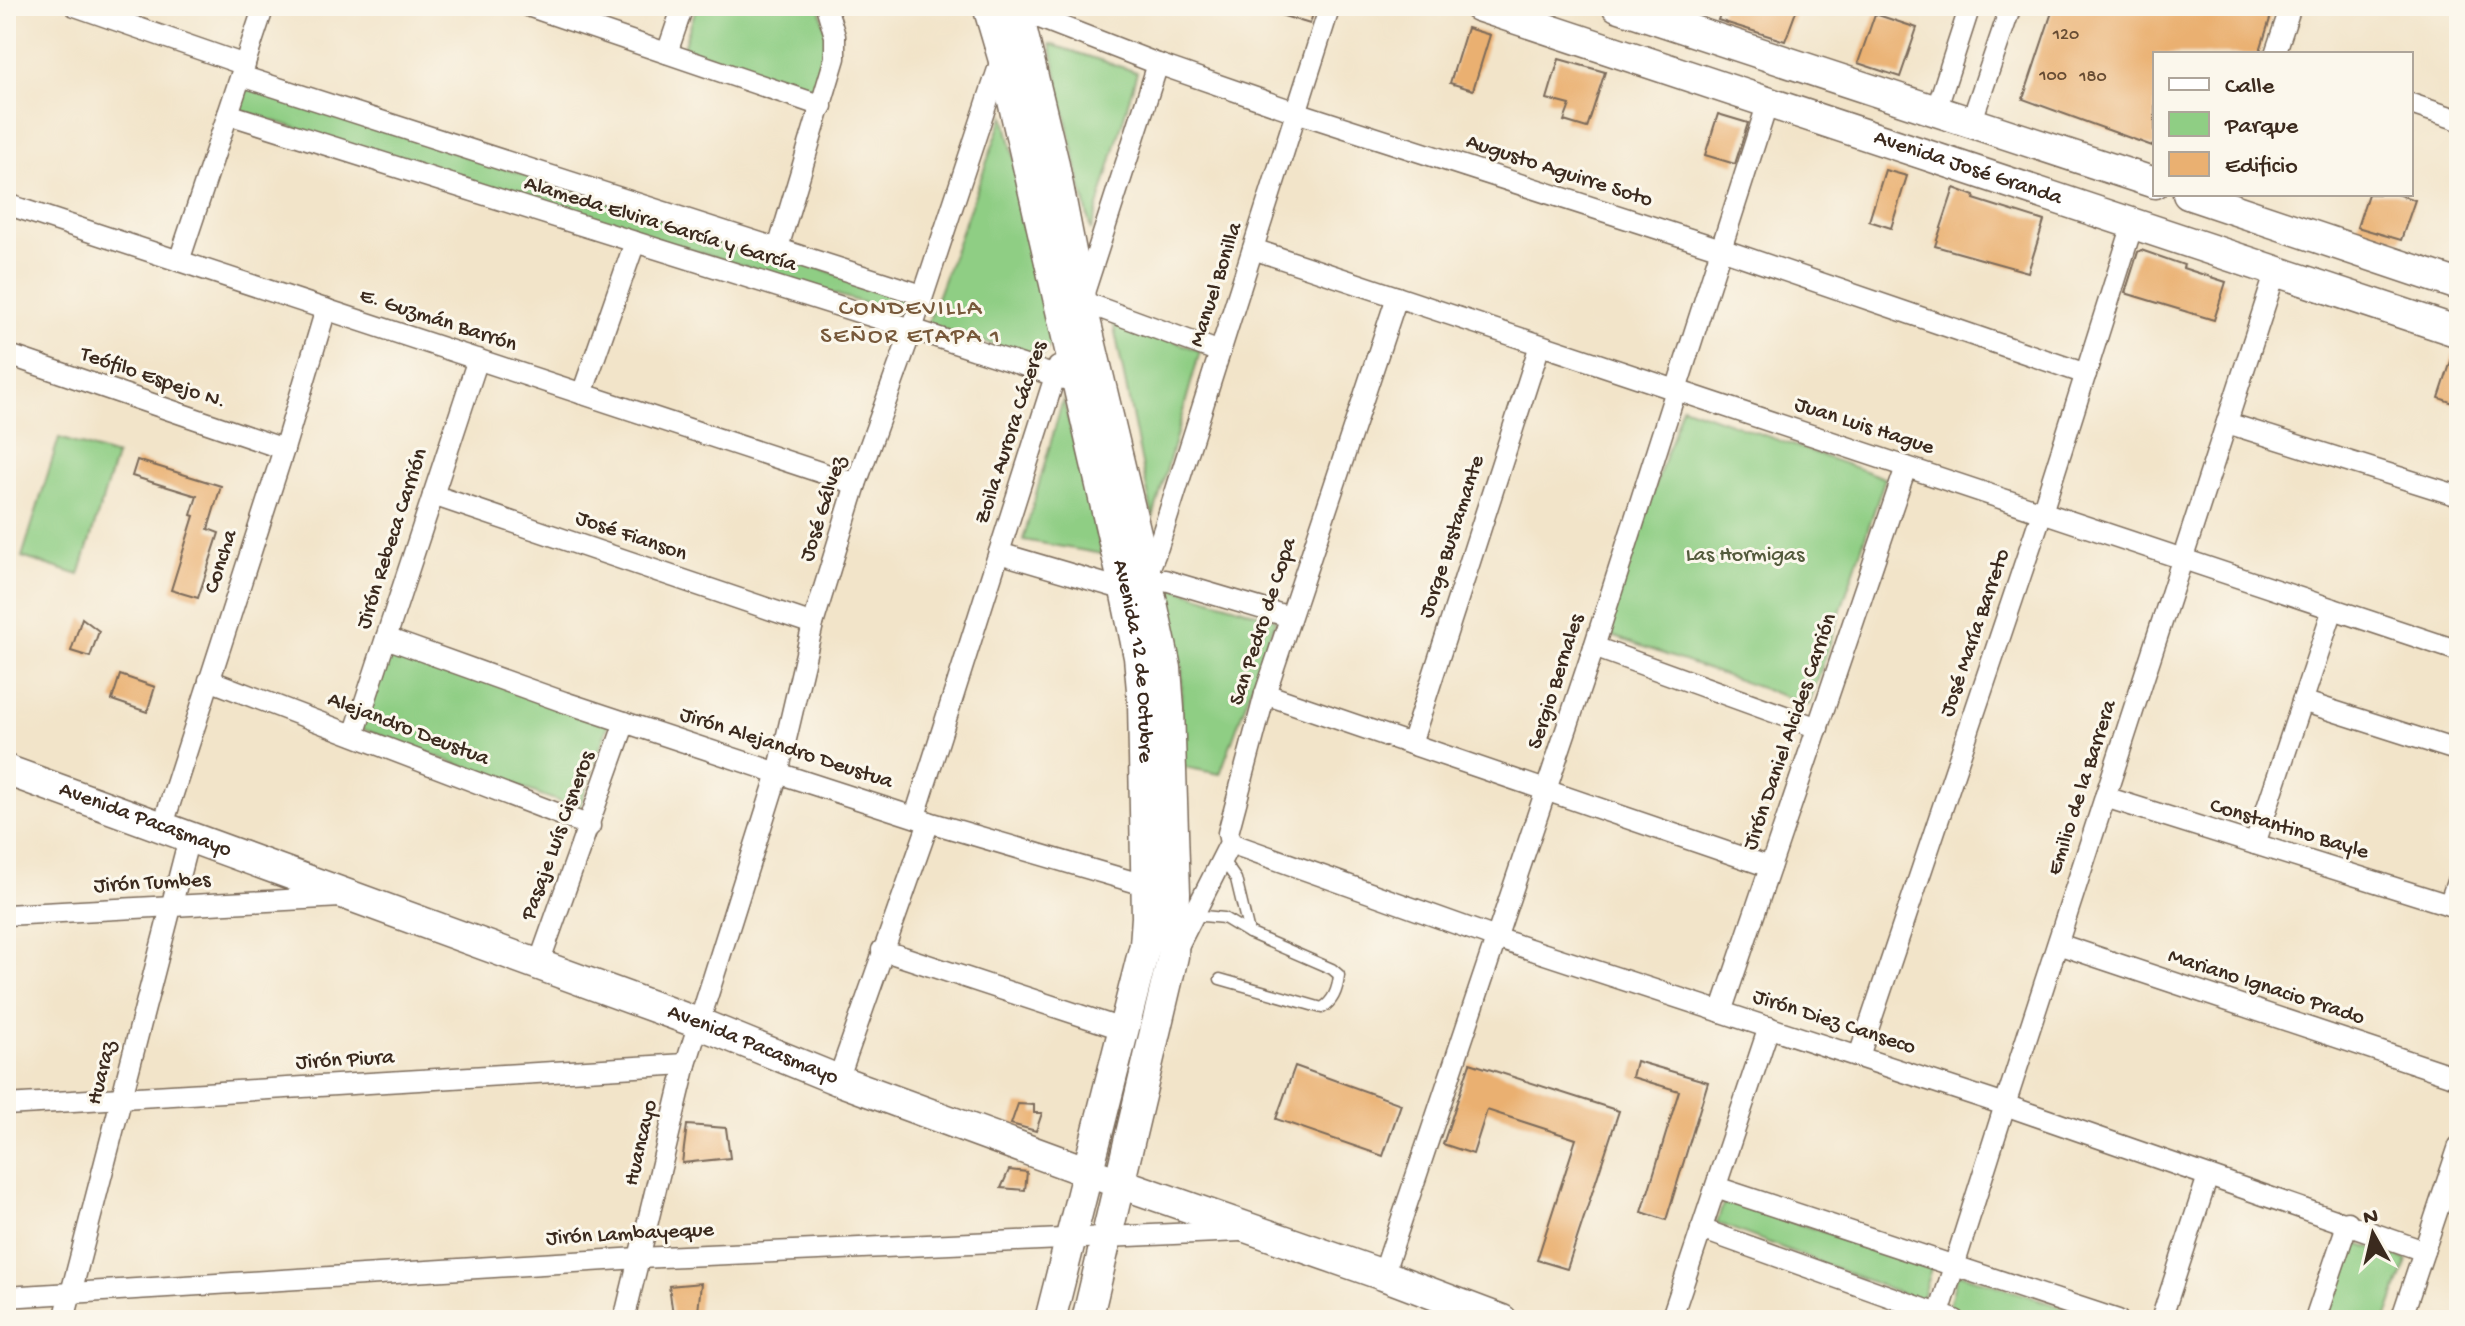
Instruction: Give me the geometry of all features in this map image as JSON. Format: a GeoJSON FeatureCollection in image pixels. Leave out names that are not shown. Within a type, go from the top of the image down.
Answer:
{"type":"FeatureCollection","features":[{"type":"Feature","properties":{"kind":"main road","name":"Avenida 12 de Octubre"},"geometry":{"type":"LineString","coordinates":[[988,6],[1003,57],[1067,341],[1066,380],[1140,583]]}},
{"type":"Feature","properties":{"kind":"main road","name":"Avenida José Granda"},"geometry":{"type":"LineString","coordinates":[[1478,6],[2459,332]]}},
{"type":"Feature","properties":{"kind":"main road","name":"Avenida José Granda"},"geometry":{"type":"LineString","coordinates":[[1617,6],[2153,182]]}},
{"type":"Feature","properties":{"kind":"main road","name":"Avenida 12 de Octubre"},"geometry":{"type":"LineString","coordinates":[[1018,9],[1053,160],[1140,583],[1139,657],[1143,701],[1172,898],[1173,956],[1087,1320]]}},
{"type":"Feature","properties":{"kind":"main road"},"geometry":{"type":"LineString","coordinates":[[1883,140],[1896,139],[1908,131],[1909,115],[1899,100]]}},
{"type":"Feature","properties":{"kind":"main road"},"geometry":{"type":"LineString","coordinates":[[1984,173],[1983,150],[1995,135],[2004,133]]}},
{"type":"Feature","properties":{"kind":"main road"},"geometry":{"type":"LineString","coordinates":[[2201,196],[2227,200],[2459,285]]}},
{"type":"Feature","properties":{"kind":"main road","name":"Avenida Pacasmayo"},"geometry":{"type":"LineString","coordinates":[[6,770],[698,1023],[838,1080],[1088,1172],[1502,1320]]}},
{"type":"Feature","properties":{"kind":"main road","name":"Avenida 12 de Octubre"},"geometry":{"type":"LineString","coordinates":[[1050,1320],[1145,945],[1172,898]]}},
{"type":"Feature","properties":{"kind":"street","name":"Alameda Elvira García y García"},"geometry":{"type":"LineString","coordinates":[[75,6],[243,70],[922,295]]}},
{"type":"Feature","properties":{"kind":"street"},"geometry":{"type":"LineString","coordinates":[[179,261],[264,6]]}},
{"type":"Feature","properties":{"kind":"street"},"geometry":{"type":"LineString","coordinates":[[528,6],[822,106]]}},
{"type":"Feature","properties":{"kind":"street"},"geometry":{"type":"LineString","coordinates":[[667,53],[683,6]]}},
{"type":"Feature","properties":{"kind":"street"},"geometry":{"type":"LineString","coordinates":[[778,248],[835,58],[835,36],[826,6]]}},
{"type":"Feature","properties":{"kind":"street","name":"Manuel Bonilla"},"geometry":{"type":"LineString","coordinates":[[1140,583],[1220,352],[1330,6]]}},
{"type":"Feature","properties":{"kind":"street"},"geometry":{"type":"LineString","coordinates":[[1936,111],[1970,6]]}},
{"type":"Feature","properties":{"kind":"street"},"geometry":{"type":"LineString","coordinates":[[1971,123],[2011,6]]}},
{"type":"Feature","properties":{"kind":"street"},"geometry":{"type":"LineString","coordinates":[[2276,52],[2291,6]]}},
{"type":"Feature","properties":{"kind":"street","name":"José Gálvez"},"geometry":{"type":"LineString","coordinates":[[698,1023],[778,773],[813,624],[856,484],[912,329],[1018,9]]}},
{"type":"Feature","properties":{"kind":"street","name":"Augusto Aguirre Soto"},"geometry":{"type":"LineString","coordinates":[[1018,9],[1158,64],[1296,112],[1721,249],[2086,374]]}},
{"type":"Feature","properties":{"kind":"street","name":"Zoila Aurora Cáceres"},"geometry":{"type":"LineString","coordinates":[[1067,341],[1158,64]]}},
{"type":"Feature","properties":{"kind":"street","name":"Sergio Bernales"},"geometry":{"type":"LineString","coordinates":[[1383,1275],[1594,647],[1768,102]]}},
{"type":"Feature","properties":{"kind":"street"},"geometry":{"type":"LineString","coordinates":[[2413,105],[2459,120]]}},
{"type":"Feature","properties":{"kind":"street","name":"Alameda Elvira García y García"},"geometry":{"type":"LineString","coordinates":[[228,114],[1066,380]]}},
{"type":"Feature","properties":{"kind":"street","name":"E. Guzmán Barrón"},"geometry":{"type":"LineString","coordinates":[[6,204],[856,484]]}},
{"type":"Feature","properties":{"kind":"street","name":"José María Barreto"},"geometry":{"type":"LineString","coordinates":[[1859,1056],[2042,512],[2133,224]]}},
{"type":"Feature","properties":{"kind":"street"},"geometry":{"type":"LineString","coordinates":[[582,394],[635,242]]}},
{"type":"Feature","properties":{"kind":"street","name":"Juan Luis Hague"},"geometry":{"type":"LineString","coordinates":[[1253,249],[2459,651]]}},
{"type":"Feature","properties":{"kind":"street","name":"Emilio de la Barrera"},"geometry":{"type":"LineString","coordinates":[[1944,1318],[1955,1266],[2005,1105],[2276,271]]}},
{"type":"Feature","properties":{"kind":"street","name":"San Pedro de Copa"},"geometry":{"type":"LineString","coordinates":[[1172,898],[1226,851],[1265,694],[1397,297]]}},
{"type":"Feature","properties":{"kind":"street"},"geometry":{"type":"LineString","coordinates":[[1081,302],[1220,352]]}},
{"type":"Feature","properties":{"kind":"street","name":"Concha"},"geometry":{"type":"LineString","coordinates":[[175,833],[209,680],[326,309]]}},
{"type":"Feature","properties":{"kind":"street","name":"Jorge Bustamante"},"geometry":{"type":"LineString","coordinates":[[1411,744],[1540,345]]}},
{"type":"Feature","properties":{"kind":"street","name":"Teófilo Espejo N."},"geometry":{"type":"LineString","coordinates":[[7,358],[284,449]]}},
{"type":"Feature","properties":{"kind":"street","name":"Jirón Rebeca Carrión"},"geometry":{"type":"LineString","coordinates":[[354,735],[478,359]]}},
{"type":"Feature","properties":{"kind":"street","name":"Zoila Aurora Cáceres"},"geometry":{"type":"LineString","coordinates":[[838,1080],[882,950],[999,553],[1066,380]]}},
{"type":"Feature","properties":{"kind":"street"},"geometry":{"type":"LineString","coordinates":[[2227,423],[2459,496]]}},
{"type":"Feature","properties":{"kind":"street","name":"Jirón Daniel Alcides Carrión"},"geometry":{"type":"LineString","coordinates":[[1721,1012],[1906,467]]}},
{"type":"Feature","properties":{"kind":"street","name":"José Fianson"},"geometry":{"type":"LineString","coordinates":[[433,495],[813,624]]}},
{"type":"Feature","properties":{"kind":"street"},"geometry":{"type":"LineString","coordinates":[[999,553],[1140,583],[1165,580],[1290,617]]}},
{"type":"Feature","properties":{"kind":"street"},"geometry":{"type":"LineString","coordinates":[[2255,844],[2333,609]]}},
{"type":"Feature","properties":{"kind":"street","name":"Jirón Alejandro Deustua"},"geometry":{"type":"LineString","coordinates":[[386,638],[549,697],[778,773],[1172,898]]}},
{"type":"Feature","properties":{"kind":"street"},"geometry":{"type":"LineString","coordinates":[[1594,647],[1818,728]]}},
{"type":"Feature","properties":{"kind":"street","name":"Alejandro Deustua"},"geometry":{"type":"LineString","coordinates":[[209,680],[590,826]]}},
{"type":"Feature","properties":{"kind":"street"},"geometry":{"type":"LineString","coordinates":[[1265,694],[1770,867]]}},
{"type":"Feature","properties":{"kind":"street"},"geometry":{"type":"LineString","coordinates":[[2302,701],[2459,751]]}},
{"type":"Feature","properties":{"kind":"street","name":"Pasaje Luís Cisneros"},"geometry":{"type":"LineString","coordinates":[[538,966],[625,722]]}},
{"type":"Feature","properties":{"kind":"street","name":"Constantino Bayle"},"geometry":{"type":"LineString","coordinates":[[2105,797],[2454,906]]}},
{"type":"Feature","properties":{"kind":"street","name":"Huaraz"},"geometry":{"type":"LineString","coordinates":[[64,1320],[170,907],[175,833]]}},
{"type":"Feature","properties":{"kind":"street","name":"Jirón Diez Canseco"},"geometry":{"type":"LineString","coordinates":[[1226,851],[1859,1056],[2348,1222],[2424,1251]]}},
{"type":"Feature","properties":{"kind":"street"},"geometry":{"type":"LineString","coordinates":[[2454,906],[2459,876]]}},
{"type":"Feature","properties":{"kind":"street","name":"Jirón Tumbes"},"geometry":{"type":"LineString","coordinates":[[6,915],[348,897]]}},
{"type":"Feature","properties":{"kind":"street","name":"Mariano Ignacio Prado"},"geometry":{"type":"LineString","coordinates":[[2058,944],[2459,1078]]}},
{"type":"Feature","properties":{"kind":"street"},"geometry":{"type":"LineString","coordinates":[[882,950],[1125,1030]]}},
{"type":"Feature","properties":{"kind":"street","name":"Huancayo"},"geometry":{"type":"LineString","coordinates":[[624,1320],[698,1023]]}},
{"type":"Feature","properties":{"kind":"street"},"geometry":{"type":"LineString","coordinates":[[1671,1320],[1769,1027]]}},
{"type":"Feature","properties":{"kind":"street","name":"Jirón Piura"},"geometry":{"type":"LineString","coordinates":[[6,1105],[686,1064]]}},
{"type":"Feature","properties":{"kind":"street"},"geometry":{"type":"LineString","coordinates":[[2401,1320],[2459,1146]]}},
{"type":"Feature","properties":{"kind":"street"},"geometry":{"type":"LineString","coordinates":[[2161,1320],[2208,1176]]}},
{"type":"Feature","properties":{"kind":"street"},"geometry":{"type":"LineString","coordinates":[[1716,1187],[2118,1320]]}},
{"type":"Feature","properties":{"kind":"street"},"geometry":{"type":"LineString","coordinates":[[2315,1320],[2348,1222]]}},
{"type":"Feature","properties":{"kind":"street"},"geometry":{"type":"LineString","coordinates":[[1701,1229],[1944,1318]]}},
{"type":"Feature","properties":{"kind":"street","name":"Jirón Lambayeque"},"geometry":{"type":"LineString","coordinates":[[6,1297],[639,1258],[1256,1231]]}},
{"type":"Feature","properties":{"kind":"lane"},"geometry":{"type":"LineString","coordinates":[[1226,851],[1249,933]]}},
{"type":"Feature","properties":{"kind":"lane"},"geometry":{"type":"LineString","coordinates":[[1172,898],[1224,918],[1339,975],[1330,1003],[1322,1008],[1220,979]]}},
{"type":"Feature","properties":{"kind":"green space"},"geometry":{"type":"Polygon","coordinates":[[[697,6],[820,6],[829,49],[821,88],[813,91],[683,47],[697,6]]]}},
{"type":"Feature","properties":{"kind":"green space"},"geometry":{"type":"Polygon","coordinates":[[[1050,44],[1137,72],[1091,231],[1050,44]]]}},
{"type":"Feature","properties":{"kind":"green space"},"geometry":{"type":"Polygon","coordinates":[[[245,86],[903,295],[899,314],[235,109],[245,86]]]}},
{"type":"Feature","properties":{"kind":"green space"},"geometry":{"type":"Polygon","coordinates":[[[1004,115],[1056,336],[1040,359],[927,325],[1004,115]]]}},
{"type":"Feature","properties":{"kind":"green space"},"geometry":{"type":"Polygon","coordinates":[[[1112,317],[1200,351],[1153,518],[1112,317]]]}},
{"type":"Feature","properties":{"kind":"green space"},"geometry":{"type":"Polygon","coordinates":[[[1063,399],[1102,554],[1023,540],[1063,399]]]}},
{"type":"Feature","properties":{"kind":"green space","name":"Las Hormigas"},"geometry":{"type":"Polygon","coordinates":[[[1682,406],[1885,478],[1809,705],[1606,634],[1682,406]]]}},
{"type":"Feature","properties":{"kind":"green space"},"geometry":{"type":"Polygon","coordinates":[[[59,438],[116,456],[79,575],[22,557],[59,438]]]}},
{"type":"Feature","properties":{"kind":"green space"},"geometry":{"type":"Polygon","coordinates":[[[1164,585],[1276,619],[1220,774],[1179,766],[1182,670],[1164,585]]]}},
{"type":"Feature","properties":{"kind":"green space"},"geometry":{"type":"Polygon","coordinates":[[[389,646],[610,720],[579,809],[360,728],[389,646]]]}},
{"type":"Feature","properties":{"kind":"green space"},"geometry":{"type":"Polygon","coordinates":[[[1724,1201],[1932,1265],[1921,1301],[1717,1223],[1724,1201]]]}},
{"type":"Feature","properties":{"kind":"green space"},"geometry":{"type":"Polygon","coordinates":[[[2351,1242],[2407,1260],[2386,1320],[2324,1320],[2351,1242]]]}},
{"type":"Feature","properties":{"kind":"green space"},"geometry":{"type":"Polygon","coordinates":[[[1958,1273],[2102,1320],[1979,1320],[1948,1309],[1958,1273]]]}},
{"type":"Feature","properties":{"kind":"building"},"geometry":{"type":"Polygon","coordinates":[[[1265,6],[1315,6],[1310,24],[1264,10],[1265,6]]]}},
{"type":"Feature","properties":{"kind":"building"},"geometry":{"type":"Polygon","coordinates":[[[1723,6],[1798,6],[1785,41],[1718,20],[1723,6]]]}},
{"type":"Feature","properties":{"kind":"building"},"geometry":{"type":"Polygon","coordinates":[[[2054,6],[2274,6],[2260,52],[2153,52],[2153,146],[2023,99],[2054,6]]]}},
{"type":"Feature","properties":{"kind":"building"},"geometry":{"type":"Polygon","coordinates":[[[1875,14],[1917,28],[1900,77],[1858,63],[1875,14]]]}},
{"type":"Feature","properties":{"kind":"building"},"geometry":{"type":"Polygon","coordinates":[[[1467,28],[1490,35],[1473,90],[1450,83],[1467,28]]]}},
{"type":"Feature","properties":{"kind":"building"},"geometry":{"type":"Polygon","coordinates":[[[1559,59],[1605,72],[1587,128],[1564,121],[1570,105],[1547,99],[1559,59]]]}},
{"type":"Feature","properties":{"kind":"building"},"geometry":{"type":"Polygon","coordinates":[[[1718,114],[1748,123],[1735,164],[1705,155],[1718,114]]]}},
{"type":"Feature","properties":{"kind":"building"},"geometry":{"type":"Polygon","coordinates":[[[1885,170],[1907,176],[1891,228],[1869,221],[1885,170]]]}},
{"type":"Feature","properties":{"kind":"building"},"geometry":{"type":"Polygon","coordinates":[[[1954,188],[1975,196],[1974,199],[2044,221],[2028,272],[1935,246],[1954,188]]]}},
{"type":"Feature","properties":{"kind":"building"},"geometry":{"type":"Polygon","coordinates":[[[2367,196],[2402,196],[2415,200],[2401,240],[2357,227],[2367,196]]]}},
{"type":"Feature","properties":{"kind":"building"},"geometry":{"type":"Polygon","coordinates":[[[2141,250],[2226,282],[2214,320],[2125,293],[2141,250]]]}},
{"type":"Feature","properties":{"kind":"building"},"geometry":{"type":"Polygon","coordinates":[[[2455,349],[2459,350],[2459,405],[2439,398],[2455,349]]]}},
{"type":"Feature","properties":{"kind":"building"},"geometry":{"type":"Polygon","coordinates":[[[137,460],[221,486],[208,529],[219,533],[198,598],[171,590],[194,516],[191,515],[197,496],[132,476],[137,460]]]}},
{"type":"Feature","properties":{"kind":"building"},"geometry":{"type":"Polygon","coordinates":[[[82,618],[99,631],[90,657],[71,651],[82,618]]]}},
{"type":"Feature","properties":{"kind":"building"},"geometry":{"type":"Polygon","coordinates":[[[120,675],[155,687],[147,712],[112,700],[120,675]]]}},
{"type":"Feature","properties":{"kind":"building"},"geometry":{"type":"Polygon","coordinates":[[[1636,1061],[1708,1082],[1666,1220],[1642,1212],[1679,1091],[1632,1077],[1636,1061]]]}},
{"type":"Feature","properties":{"kind":"building"},"geometry":{"type":"Polygon","coordinates":[[[1470,1063],[1619,1111],[1567,1269],[1537,1260],[1576,1139],[1487,1110],[1473,1154],[1443,1144],[1470,1063]]]}},
{"type":"Feature","properties":{"kind":"building"},"geometry":{"type":"Polygon","coordinates":[[[1295,1066],[1401,1104],[1383,1156],[1276,1119],[1295,1066]]]}},
{"type":"Feature","properties":{"kind":"building"},"geometry":{"type":"Polygon","coordinates":[[[1018,1104],[1034,1105],[1034,1113],[1042,1113],[1036,1131],[1011,1124],[1018,1104]]]}},
{"type":"Feature","properties":{"kind":"building"},"geometry":{"type":"Polygon","coordinates":[[[687,1125],[726,1128],[730,1158],[682,1163],[687,1125]]]}},
{"type":"Feature","properties":{"kind":"building"},"geometry":{"type":"Polygon","coordinates":[[[1009,1170],[1027,1172],[1025,1190],[1001,1188],[1009,1170]]]}},
{"type":"Feature","properties":{"kind":"building"},"geometry":{"type":"Polygon","coordinates":[[[701,1283],[698,1312],[673,1315],[669,1286],[701,1283]]]}},
{"type":"Feature","properties":{"kind":"district","name":"CONDEVILLA SEÑOR ETAPA 1"},"geometry":{"type":"Point","coordinates":[911,323]}}]}
